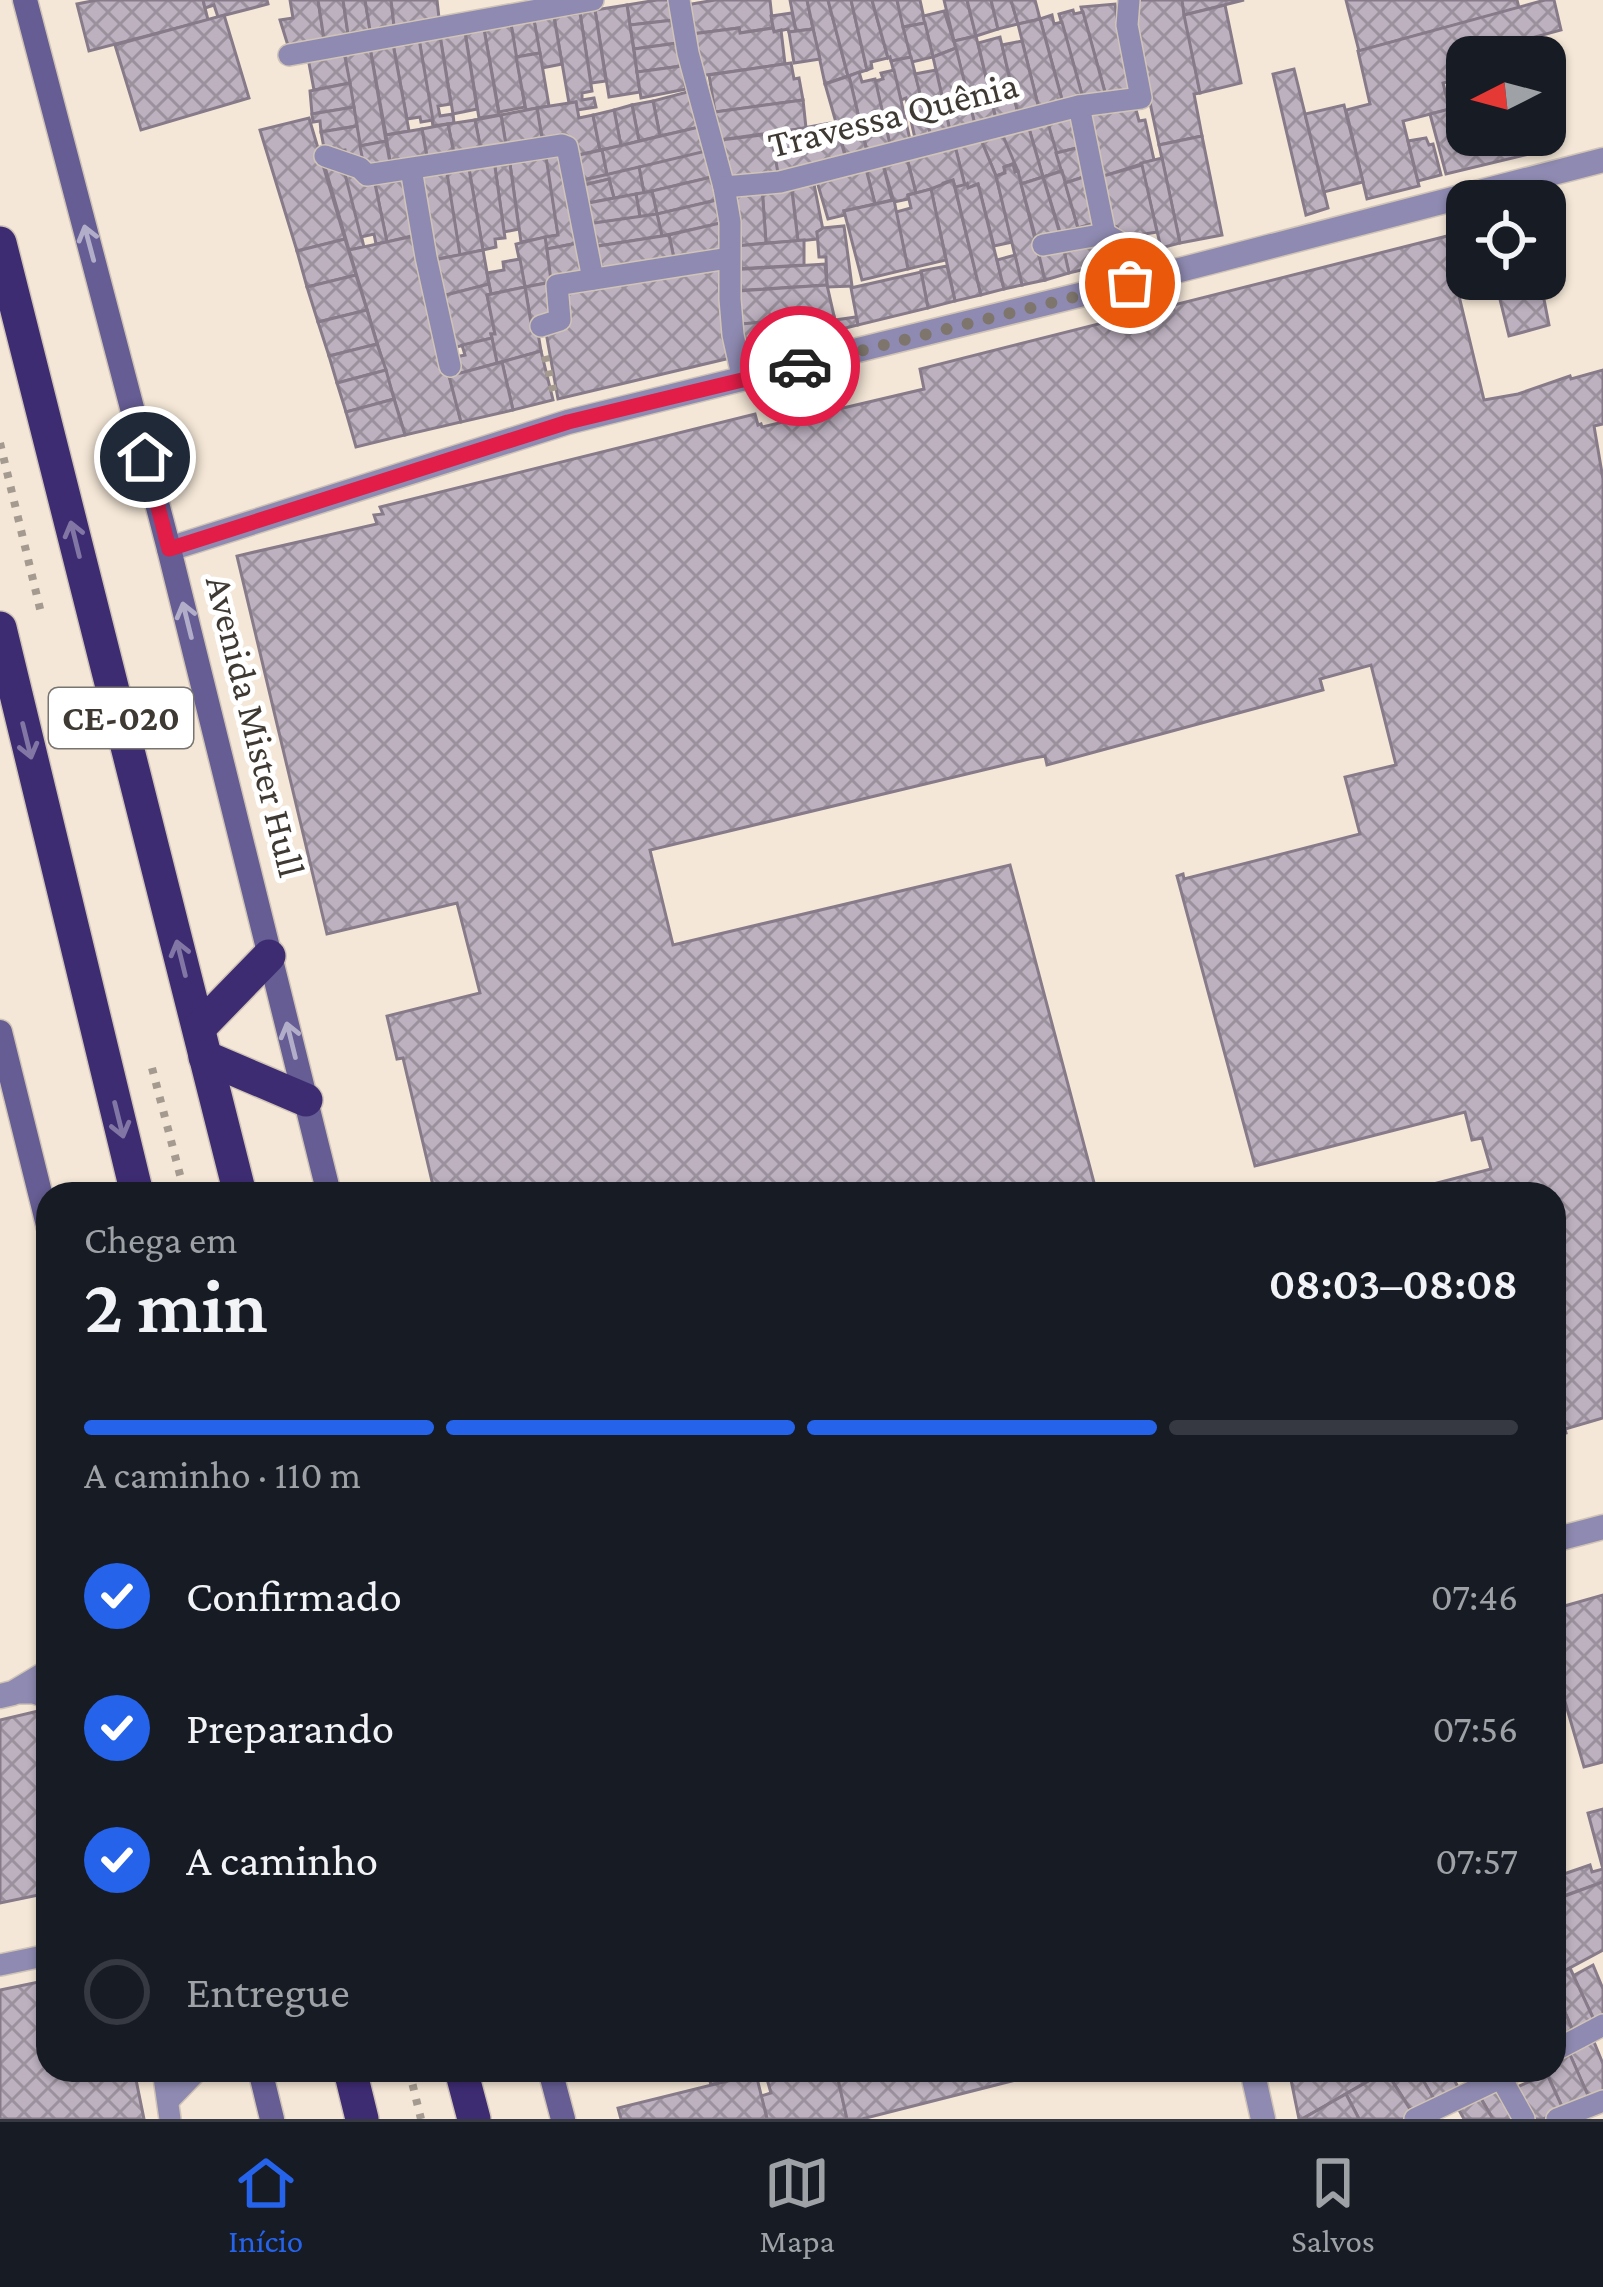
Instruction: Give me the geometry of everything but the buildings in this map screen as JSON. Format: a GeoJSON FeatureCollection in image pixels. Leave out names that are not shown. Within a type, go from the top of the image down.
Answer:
{"type":"FeatureCollection","features":[{"type":"Feature","properties":{"kind":"highway","name":"CE-020"},"geometry":{"type":"LineString","coordinates":[[0,243],[237,1182]]}},
{"type":"Feature","properties":{"kind":"highway","name":"CE-020"},"geometry":{"type":"LineString","coordinates":[[0,628],[133,1182]]}},
{"type":"Feature","properties":{"kind":"highway"},"geometry":{"type":"LineString","coordinates":[[269,956],[202,1042],[306,1100]]}},
{"type":"Feature","properties":{"kind":"highway"},"geometry":{"type":"LineString","coordinates":[[353,2082],[362,2119]]}},
{"type":"Feature","properties":{"kind":"highway"},"geometry":{"type":"LineString","coordinates":[[464,2082],[473,2119]]}},
{"type":"Feature","properties":{"kind":"main road","name":"Avenida Mister Hull"},"geometry":{"type":"LineString","coordinates":[[26,0],[326,1182]]}},
{"type":"Feature","properties":{"kind":"main road"},"geometry":{"type":"LineString","coordinates":[[0,1032],[37,1182]]}},
{"type":"Feature","properties":{"kind":"main road"},"geometry":{"type":"LineString","coordinates":[[263,2082],[272,2119]]}},
{"type":"Feature","properties":{"kind":"main road"},"geometry":{"type":"LineString","coordinates":[[553,2082],[562,2119]]}},
{"type":"Feature","properties":{"kind":"street"},"geometry":{"type":"LineString","coordinates":[[169,549],[568,422],[1603,160]]}},
{"type":"Feature","properties":{"kind":"street"},"geometry":{"type":"LineString","coordinates":[[1566,1537],[1603,1527]]}},
{"type":"Feature","properties":{"kind":"street"},"geometry":{"type":"LineString","coordinates":[[6,1694],[36,1678]]}},
{"type":"Feature","properties":{"kind":"street"},"geometry":{"type":"LineString","coordinates":[[1255,2082],[1263,2119]]}},
{"type":"Feature","properties":{"kind":"lane"},"geometry":{"type":"LineString","coordinates":[[289,56],[593,0]]}},
{"type":"Feature","properties":{"kind":"lane"},"geometry":{"type":"LineString","coordinates":[[680,0],[688,52],[730,222],[733,335],[743,380]]}},
{"type":"Feature","properties":{"kind":"lane","name":"Travessa Quênia"},"geometry":{"type":"LineString","coordinates":[[724,187],[780,182],[1078,106],[1141,98],[1127,25],[1129,0]]}},
{"type":"Feature","properties":{"kind":"lane"},"geometry":{"type":"LineString","coordinates":[[1078,106],[1105,234]]}},
{"type":"Feature","properties":{"kind":"lane"},"geometry":{"type":"LineString","coordinates":[[325,157],[368,175],[562,145],[567,148],[593,279]]}},
{"type":"Feature","properties":{"kind":"lane"},"geometry":{"type":"LineString","coordinates":[[411,169],[450,366]]}},
{"type":"Feature","properties":{"kind":"lane"},"geometry":{"type":"LineString","coordinates":[[1042,245],[1105,234],[1172,272]]}},
{"type":"Feature","properties":{"kind":"lane"},"geometry":{"type":"LineString","coordinates":[[541,326],[560,320],[556,285],[729,258]]}},
{"type":"Feature","properties":{"kind":"lane"},"geometry":{"type":"LineString","coordinates":[[6,1694],[36,1694]]}},
{"type":"Feature","properties":{"kind":"lane"},"geometry":{"type":"LineString","coordinates":[[0,1965],[36,1958]]}},
{"type":"Feature","properties":{"kind":"lane"},"geometry":{"type":"LineString","coordinates":[[1566,2044],[1603,2025]]}},
{"type":"Feature","properties":{"kind":"lane"},"geometry":{"type":"LineString","coordinates":[[170,2109],[189,2082]]}},
{"type":"Feature","properties":{"kind":"lane"},"geometry":{"type":"LineString","coordinates":[[1414,2119],[1492,2082]]}},
{"type":"Feature","properties":{"kind":"lane"},"geometry":{"type":"LineString","coordinates":[[1512,2082],[1524,2119]]}},
{"type":"Feature","properties":{"kind":"lane"},"geometry":{"type":"LineString","coordinates":[[1557,2119],[1603,2101]]}},
{"type":"Feature","properties":{"kind":"path"},"geometry":{"type":"LineString","coordinates":[[541,326],[556,401],[568,422]]}},
{"type":"Feature","properties":{"kind":"path"},"geometry":{"type":"LineString","coordinates":[[412,2082],[421,2119]]}},
{"type":"Feature","properties":{"kind":"way so far"},"geometry":{"type":"LineString","coordinates":[[800,366],[1130,283]]}},
{"type":"Feature","properties":{"kind":"route"},"geometry":{"type":"LineString","coordinates":[[145,457],[169,549],[568,422],[800,366]]}}]}
